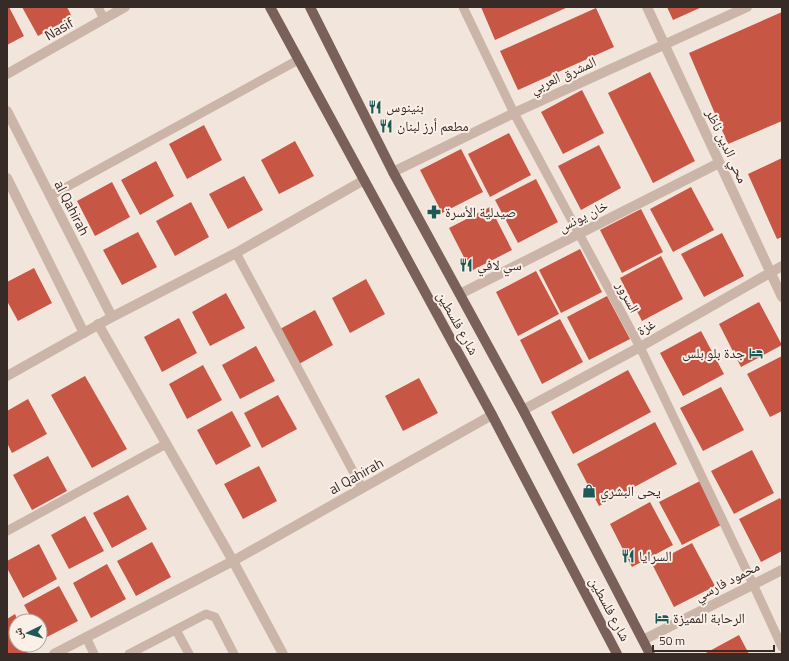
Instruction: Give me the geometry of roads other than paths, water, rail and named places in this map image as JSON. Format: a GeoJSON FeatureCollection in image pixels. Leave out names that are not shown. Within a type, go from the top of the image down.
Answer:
{"type":"FeatureCollection","features":[{"type":"Feature","properties":{"kind":"main road","name":"شارع فلسطين"},"geometry":{"type":"LineString","coordinates":[[270,7],[492,415],[614,653]]}},
{"type":"Feature","properties":{"kind":"main road","name":"شارع فلسطين"},"geometry":{"type":"LineString","coordinates":[[310,7],[393,172],[523,410],[650,654]]}},
{"type":"Feature","properties":{"kind":"street","name":"Nasif"},"geometry":{"type":"LineString","coordinates":[[7,74],[125,7]]}},
{"type":"Feature","properties":{"kind":"street","name":"محي الدين ناظر"},"geometry":{"type":"LineString","coordinates":[[647,7],[782,297]]}},
{"type":"Feature","properties":{"kind":"street","name":"المشرق العربي"},"geometry":{"type":"LineString","coordinates":[[393,172],[514,113],[747,7]]}},
{"type":"Feature","properties":{"kind":"street","name":"al Qahirah"},"geometry":{"type":"LineString","coordinates":[[7,111],[112,317]]}},
{"type":"Feature","properties":{"kind":"street","name":"خان يونس"},"geometry":{"type":"LineString","coordinates":[[460,294],[719,163]]}},
{"type":"Feature","properties":{"kind":"street"},"geometry":{"type":"LineString","coordinates":[[7,178],[84,333]]}},
{"type":"Feature","properties":{"kind":"street"},"geometry":{"type":"LineString","coordinates":[[7,376],[98,324],[236,253],[364,180]]}},
{"type":"Feature","properties":{"kind":"street","name":"غزة"},"geometry":{"type":"LineString","coordinates":[[523,410],[640,347],[782,266]]}},
{"type":"Feature","properties":{"kind":"street"},"geometry":{"type":"LineString","coordinates":[[98,324],[233,561],[283,654]]}},
{"type":"Feature","properties":{"kind":"street","name":"al Qahirah"},"geometry":{"type":"LineString","coordinates":[[54,654],[233,561],[492,415]]}},
{"type":"Feature","properties":{"kind":"street","name":"محمود فارسي"},"geometry":{"type":"LineString","coordinates":[[643,640],[782,570]]}},
{"type":"Feature","properties":{"kind":"lane"},"geometry":{"type":"LineString","coordinates":[[98,7],[104,20]]}},
{"type":"Feature","properties":{"kind":"lane","name":"السرور"},"geometry":{"type":"LineString","coordinates":[[463,7],[514,113],[640,347],[782,647]]}},
{"type":"Feature","properties":{"kind":"lane"},"geometry":{"type":"LineString","coordinates":[[50,196],[298,60]]}},
{"type":"Feature","properties":{"kind":"lane"},"geometry":{"type":"LineString","coordinates":[[236,253],[362,488]]}},
{"type":"Feature","properties":{"kind":"lane"},"geometry":{"type":"LineString","coordinates":[[7,531],[166,444]]}},
{"type":"Feature","properties":{"kind":"lane"},"geometry":{"type":"LineString","coordinates":[[134,653],[206,614],[215,617],[234,654]]}},
{"type":"Feature","properties":{"kind":"lane"},"geometry":{"type":"LineString","coordinates":[[176,630],[189,654]]}},
{"type":"Feature","properties":{"kind":"lane"},"geometry":{"type":"LineString","coordinates":[[86,637],[94,654]]}},
{"type":"Feature","properties":{"kind":"place","name":"بنينوس"},"geometry":{"type":"Point","coordinates":[375,107]}},
{"type":"Feature","properties":{"kind":"place","name":"مطعم أرز لبنان"},"geometry":{"type":"Point","coordinates":[386,126]}},
{"type":"Feature","properties":{"kind":"place","name":"صيدلية الأسرة"},"geometry":{"type":"Point","coordinates":[434,212]}},
{"type":"Feature","properties":{"kind":"place","name":"سي لافي"},"geometry":{"type":"Point","coordinates":[466,265]}},
{"type":"Feature","properties":{"kind":"place","name":"جدة بلو بلس"},"geometry":{"type":"Point","coordinates":[756,353]}},
{"type":"Feature","properties":{"kind":"place","name":"يحى البشري"},"geometry":{"type":"Point","coordinates":[589,491]}},
{"type":"Feature","properties":{"kind":"place","name":"السرايا"},"geometry":{"type":"Point","coordinates":[628,556]}},
{"type":"Feature","properties":{"kind":"place","name":"الرحابة المميزة"},"geometry":{"type":"Point","coordinates":[662,618]}}]}
